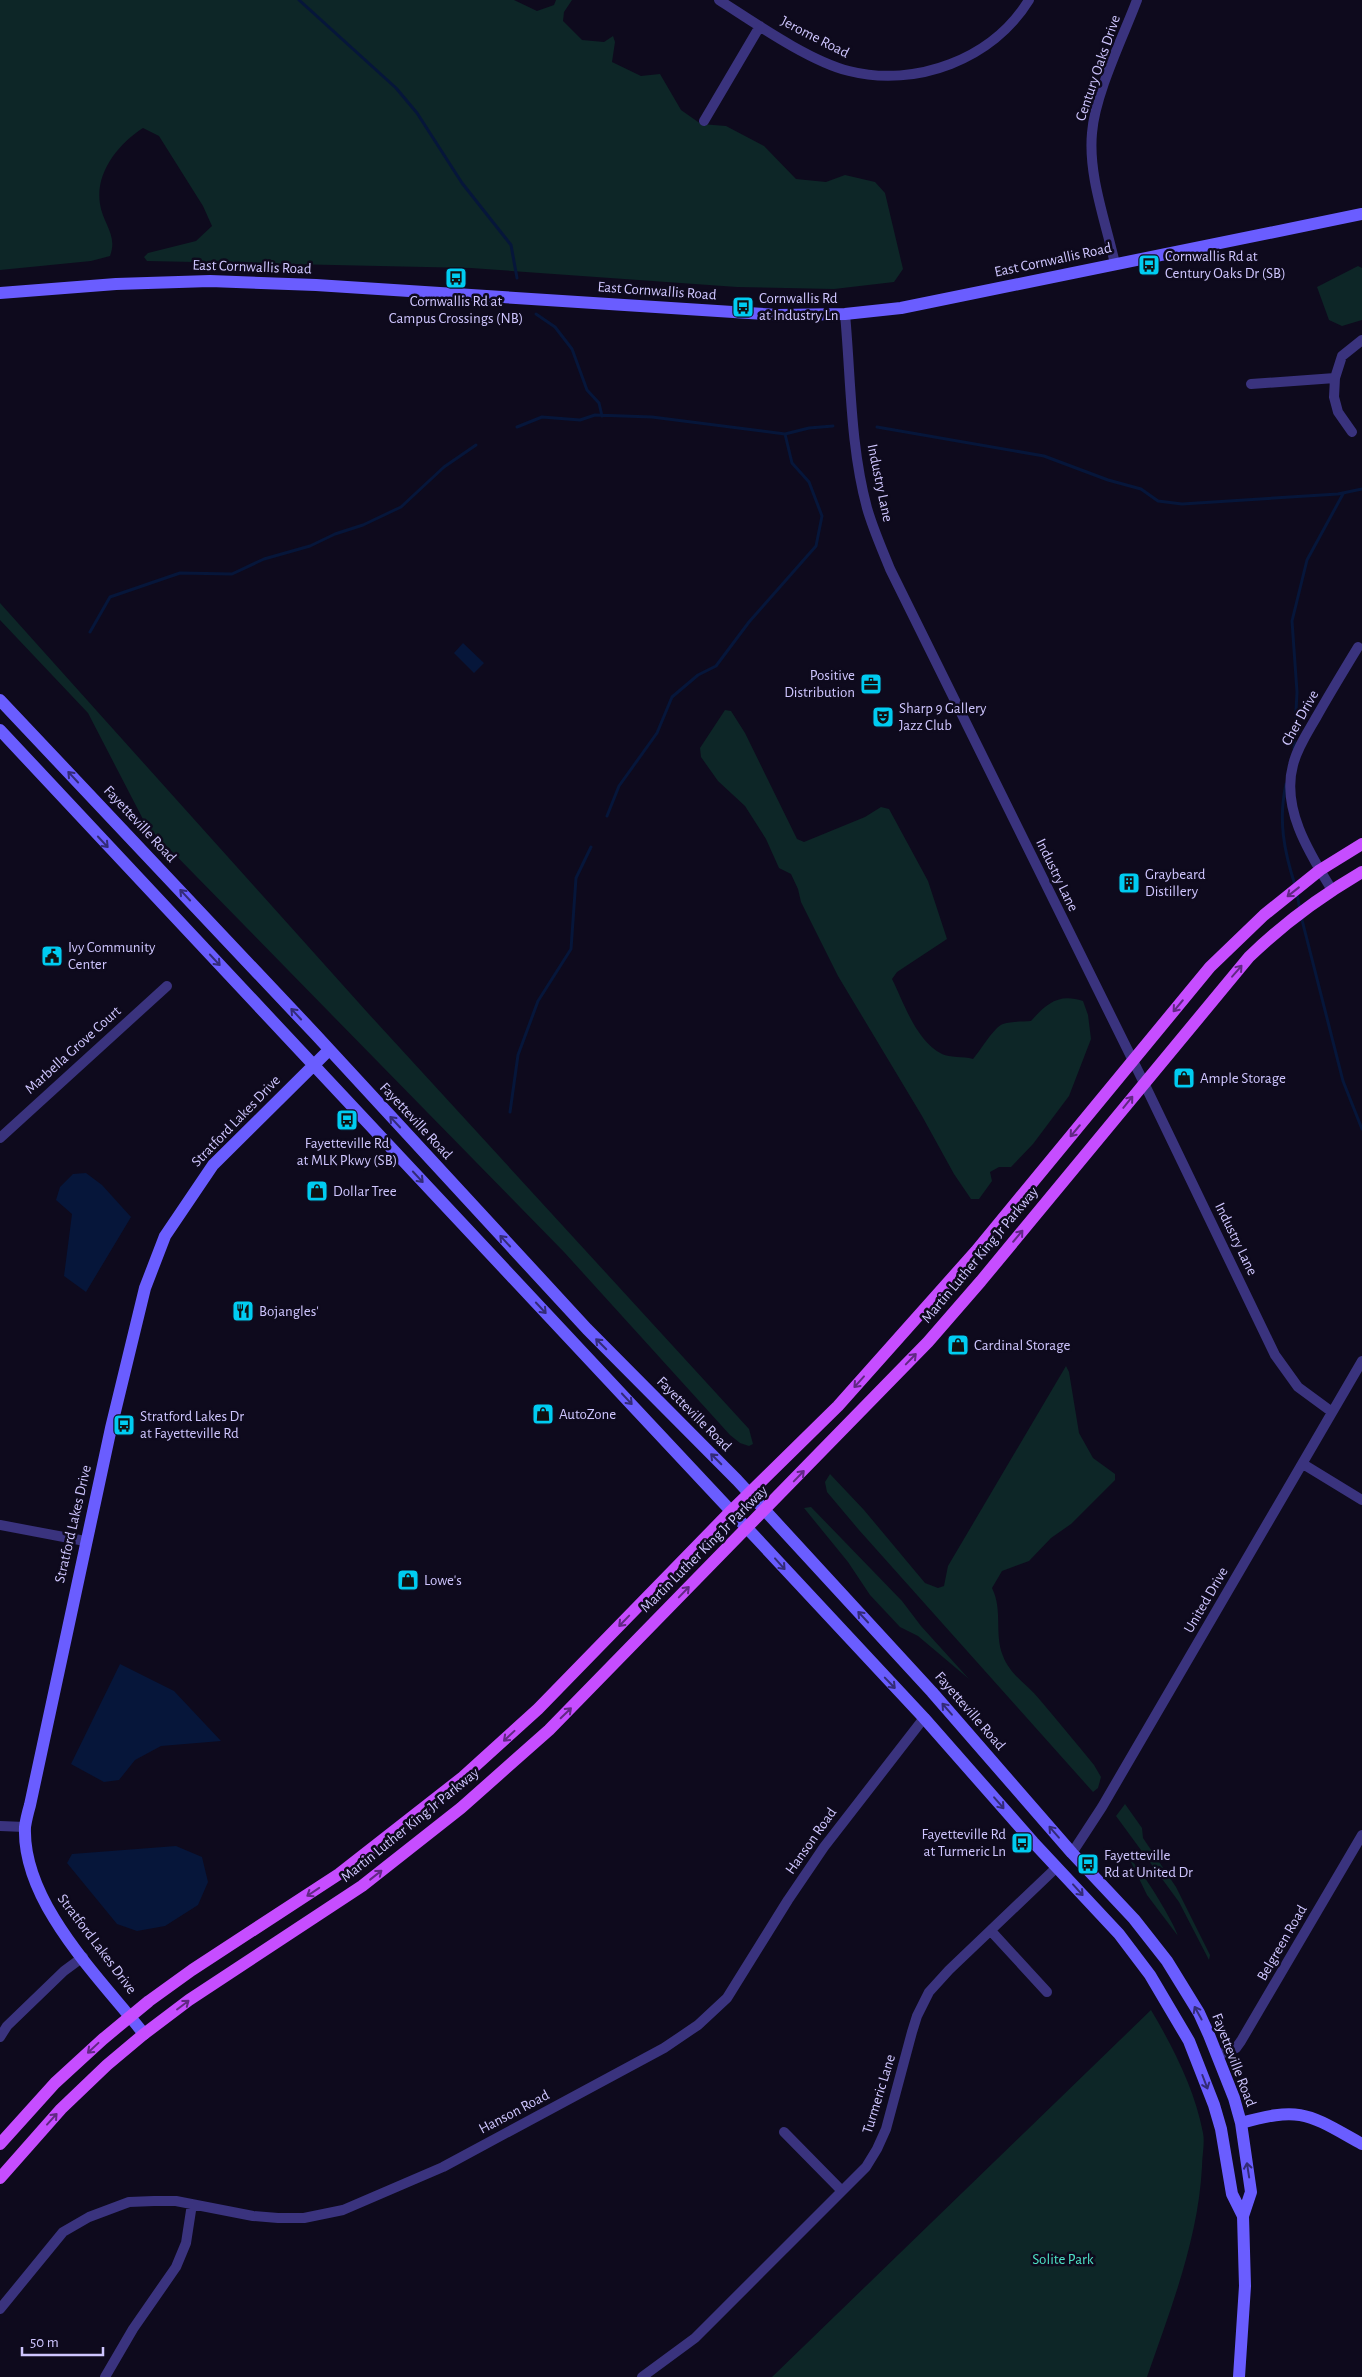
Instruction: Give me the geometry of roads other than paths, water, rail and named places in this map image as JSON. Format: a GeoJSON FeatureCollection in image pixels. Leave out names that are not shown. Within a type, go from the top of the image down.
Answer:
{"type":"FeatureCollection","features":[{"type":"Feature","properties":{"kind":"main road","name":"East Cornwallis Road"},"geometry":{"type":"LineString","coordinates":[[0,293],[116,284],[210,281],[316,285],[778,315],[844,314],[901,308],[1362,214]]}},
{"type":"Feature","properties":{"kind":"main road","name":"Fayetteville Road"},"geometry":{"type":"LineString","coordinates":[[0,700],[329,1050],[562,1303],[764,1510],[932,1692],[1072,1852],[1134,1919],[1167,1961],[1199,2014],[1218,2055],[1241,2123],[1251,2192],[1243,2216],[1245,2286],[1239,2377]]}},
{"type":"Feature","properties":{"kind":"main road","name":"Fayetteville Road"},"geometry":{"type":"LineString","coordinates":[[0,730],[924,1718],[1134,1953],[1150,1974],[1189,2041],[1214,2105],[1221,2129],[1232,2194],[1243,2216]]}},
{"type":"Feature","properties":{"kind":"main road","name":"Martin Luther King Jr Parkway"},"geometry":{"type":"LineString","coordinates":[[0,2144],[55,2083],[130,2016],[192,1970],[339,1874],[463,1777],[538,1709],[731,1511],[838,1406],[952,1280],[1210,967],[1264,915],[1320,870],[1362,844]]}},
{"type":"Feature","properties":{"kind":"main road","name":"Martin Luther King Jr Parkway"},"geometry":{"type":"LineString","coordinates":[[0,2178],[61,2109],[107,2065],[144,2034],[189,2000],[362,1886],[461,1808],[561,1718],[941,1326],[1249,957],[1293,918],[1332,890],[1362,872]]}},
{"type":"Feature","properties":{"kind":"main road","name":"Stratford Lakes Drive"},"geometry":{"type":"LineString","coordinates":[[144,2034],[45,1906],[29,1863],[25,1827],[85,1541],[145,1288],[165,1236],[187,1200],[213,1165],[329,1050]]}},
{"type":"Feature","properties":{"kind":"main road"},"geometry":{"type":"LineString","coordinates":[[1241,2123],[1283,2113],[1303,2114],[1319,2120],[1362,2144]]}},
{"type":"Feature","properties":{"kind":"street","name":"Jerome Road"},"geometry":{"type":"LineString","coordinates":[[719,0],[822,61],[850,71],[898,76],[952,64],[976,52],[1002,33],[1023,10],[1029,0]]}},
{"type":"Feature","properties":{"kind":"street","name":"Century Oaks Drive"},"geometry":{"type":"LineString","coordinates":[[1115,264],[1092,161],[1092,134],[1107,79],[1137,0]]}},
{"type":"Feature","properties":{"kind":"street"},"geometry":{"type":"LineString","coordinates":[[704,121],[760,26]]}},
{"type":"Feature","properties":{"kind":"street","name":"Industry Lane"},"geometry":{"type":"LineString","coordinates":[[844,314],[857,455],[867,507],[890,569],[1144,1083],[1275,1355],[1298,1387],[1332,1412]]}},
{"type":"Feature","properties":{"kind":"street"},"geometry":{"type":"LineString","coordinates":[[1352,432],[1338,412],[1334,397],[1334,378],[1342,356],[1362,340]]}},
{"type":"Feature","properties":{"kind":"street"},"geometry":{"type":"LineString","coordinates":[[1250,384],[1334,378]]}},
{"type":"Feature","properties":{"kind":"street","name":"Cher Drive"},"geometry":{"type":"LineString","coordinates":[[1332,890],[1305,842],[1293,808],[1291,795],[1292,766],[1311,727],[1358,646]]}},
{"type":"Feature","properties":{"kind":"street","name":"Marbella Grove Court"},"geometry":{"type":"LineString","coordinates":[[0,1138],[167,986]]}},
{"type":"Feature","properties":{"kind":"street","name":"United Drive"},"geometry":{"type":"LineString","coordinates":[[1072,1852],[1102,1807],[1362,1361]]}},
{"type":"Feature","properties":{"kind":"street"},"geometry":{"type":"LineString","coordinates":[[1303,1464],[1362,1500]]}},
{"type":"Feature","properties":{"kind":"street"},"geometry":{"type":"LineString","coordinates":[[0,1525],[85,1541]]}},
{"type":"Feature","properties":{"kind":"street","name":"Hanson Road"},"geometry":{"type":"LineString","coordinates":[[0,2309],[63,2232],[89,2217],[129,2202],[154,2201],[192,2204],[253,2216],[278,2218],[304,2218],[343,2210],[443,2167],[664,2048],[705,2019],[727,1998],[788,1900],[824,1847],[924,1718]]}},
{"type":"Feature","properties":{"kind":"street"},"geometry":{"type":"LineString","coordinates":[[0,1826],[25,1827]]}},
{"type":"Feature","properties":{"kind":"street","name":"Belgreen Road"},"geometry":{"type":"LineString","coordinates":[[1218,2055],[1236,2048],[1246,2035],[1362,1835]]}},
{"type":"Feature","properties":{"kind":"street","name":"Turmeric Lane"},"geometry":{"type":"LineString","coordinates":[[642,2377],[695,2338],[866,2167],[877,2149],[893,2108],[912,2032],[923,2002],[938,1981],[1057,1867]]}},
{"type":"Feature","properties":{"kind":"street"},"geometry":{"type":"LineString","coordinates":[[990,1931],[1047,1992]]}},
{"type":"Feature","properties":{"kind":"street"},"geometry":{"type":"LineString","coordinates":[[0,2037],[7,2026],[64,1971],[83,1957]]}},
{"type":"Feature","properties":{"kind":"street"},"geometry":{"type":"LineString","coordinates":[[784,2132],[842,2191]]}},
{"type":"Feature","properties":{"kind":"street"},"geometry":{"type":"LineString","coordinates":[[105,2377],[133,2329],[176,2267],[186,2243],[192,2204]]}},
{"type":"Feature","properties":{"kind":"water"},"geometry":{"type":"Polygon","coordinates":[[[463,643],[484,663],[474,673],[454,653],[463,643]]]}},
{"type":"Feature","properties":{"kind":"water"},"geometry":{"type":"Polygon","coordinates":[[[86,1173],[102,1185],[131,1217],[86,1292],[64,1276],[72,1214],[56,1200],[60,1187],[73,1174],[86,1173]]]}},
{"type":"Feature","properties":{"kind":"water"},"geometry":{"type":"Polygon","coordinates":[[[120,1664],[174,1691],[221,1741],[161,1746],[135,1760],[119,1780],[104,1782],[71,1764],[120,1664]]]}},
{"type":"Feature","properties":{"kind":"water"},"geometry":{"type":"Polygon","coordinates":[[[176,1846],[202,1857],[208,1882],[198,1905],[165,1926],[137,1931],[117,1924],[67,1863],[72,1854],[176,1846]]]}},
{"type":"Feature","properties":{"kind":"waterway"},"geometry":{"type":"LineString","coordinates":[[299,0],[396,88],[417,113],[462,183],[511,245],[517,278]]}},
{"type":"Feature","properties":{"kind":"waterway"},"geometry":{"type":"LineString","coordinates":[[536,314],[555,327],[572,349],[587,390],[599,403],[602,416]]}},
{"type":"Feature","properties":{"kind":"waterway"},"geometry":{"type":"LineString","coordinates":[[517,427],[542,417],[580,420],[595,415],[652,417],[785,434],[809,428],[833,426]]}},
{"type":"Feature","properties":{"kind":"waterway"},"geometry":{"type":"LineString","coordinates":[[877,427],[1044,456],[1108,480],[1141,489],[1158,501],[1182,504],[1338,494],[1362,489]]}},
{"type":"Feature","properties":{"kind":"waterway"},"geometry":{"type":"LineString","coordinates":[[607,816],[619,786],[657,733],[672,697],[698,675],[716,666],[749,622],[816,546],[822,516],[809,482],[792,463],[785,434]]}},
{"type":"Feature","properties":{"kind":"waterway"},"geometry":{"type":"LineString","coordinates":[[90,632],[110,597],[180,573],[232,574],[264,559],[310,546],[335,534],[363,525],[401,507],[444,467],[476,445]]}},
{"type":"Feature","properties":{"kind":"waterway"},"geometry":{"type":"LineString","coordinates":[[1294,749],[1297,692],[1292,621],[1307,560],[1343,494]]}},
{"type":"Feature","properties":{"kind":"waterway"},"geometry":{"type":"LineString","coordinates":[[1286,784],[1282,810],[1283,835],[1295,885]]}},
{"type":"Feature","properties":{"kind":"waterway"},"geometry":{"type":"LineString","coordinates":[[510,1112],[518,1055],[538,1001],[571,949],[576,878],[591,847]]}},
{"type":"Feature","properties":{"kind":"waterway"},"geometry":{"type":"LineString","coordinates":[[1297,894],[1300,910]]}},
{"type":"Feature","properties":{"kind":"waterway"},"geometry":{"type":"LineString","coordinates":[[1301,916],[1343,1081],[1362,1129]]}},
{"type":"Feature","properties":{"kind":"place","name":"Cornwallis Rd at Century Oaks Dr (SB)"},"geometry":{"type":"Point","coordinates":[1149,265]}},
{"type":"Feature","properties":{"kind":"place","name":"Cornwallis Rd at Campus Crossings (NB)"},"geometry":{"type":"Point","coordinates":[456,278]}},
{"type":"Feature","properties":{"kind":"place","name":"Cornwallis Rd at Industry Ln"},"geometry":{"type":"Point","coordinates":[743,307]}},
{"type":"Feature","properties":{"kind":"place","name":"Positive Distribution"},"geometry":{"type":"Point","coordinates":[871,684]}},
{"type":"Feature","properties":{"kind":"place","name":"Sharp 9 Gallery Jazz Club"},"geometry":{"type":"Point","coordinates":[883,717]}},
{"type":"Feature","properties":{"kind":"place","name":"Graybeard Distillery"},"geometry":{"type":"Point","coordinates":[1129,883]}},
{"type":"Feature","properties":{"kind":"place","name":"Ivy Community Center"},"geometry":{"type":"Point","coordinates":[52,956]}},
{"type":"Feature","properties":{"kind":"place","name":"Ample Storage"},"geometry":{"type":"Point","coordinates":[1184,1078]}},
{"type":"Feature","properties":{"kind":"place","name":"Fayetteville Rd at MLK Pkwy (SB)"},"geometry":{"type":"Point","coordinates":[347,1120]}},
{"type":"Feature","properties":{"kind":"place","name":"Dollar Tree"},"geometry":{"type":"Point","coordinates":[317,1191]}},
{"type":"Feature","properties":{"kind":"place","name":"Bojangles'"},"geometry":{"type":"Point","coordinates":[243,1311]}},
{"type":"Feature","properties":{"kind":"place","name":"Cardinal Storage"},"geometry":{"type":"Point","coordinates":[958,1345]}},
{"type":"Feature","properties":{"kind":"place","name":"AutoZone"},"geometry":{"type":"Point","coordinates":[543,1414]}},
{"type":"Feature","properties":{"kind":"place","name":"Stratford Lakes Dr at Fayetteville Rd"},"geometry":{"type":"Point","coordinates":[124,1425]}},
{"type":"Feature","properties":{"kind":"place","name":"Lowe's"},"geometry":{"type":"Point","coordinates":[408,1580]}},
{"type":"Feature","properties":{"kind":"place","name":"Fayetteville Rd at Turmeric Ln"},"geometry":{"type":"Point","coordinates":[1022,1843]}},
{"type":"Feature","properties":{"kind":"place","name":"Fayetteville Rd at United Dr"},"geometry":{"type":"Point","coordinates":[1088,1864]}},
{"type":"Feature","properties":{"kind":"park label","name":"Solite Park"},"geometry":{"type":"Point","coordinates":[1063,2259]}}]}
